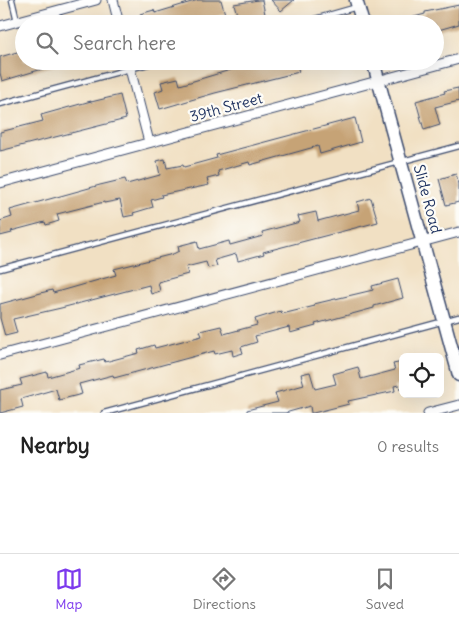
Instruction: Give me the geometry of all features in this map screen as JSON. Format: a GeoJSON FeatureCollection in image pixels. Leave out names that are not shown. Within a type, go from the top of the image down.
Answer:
{"type":"FeatureCollection","features":[{"type":"Feature","properties":{"kind":"main road","name":"Slide Road"},"geometry":{"type":"LineString","coordinates":[[376,70],[459,375]]}},
{"type":"Feature","properties":{"kind":"street"},"geometry":{"type":"LineString","coordinates":[[36,15],[77,2],[96,0]]}},
{"type":"Feature","properties":{"kind":"street"},"geometry":{"type":"LineString","coordinates":[[113,0],[117,15]]}},
{"type":"Feature","properties":{"kind":"street"},"geometry":{"type":"LineString","coordinates":[[0,26],[15,22]]}},
{"type":"Feature","properties":{"kind":"street","name":"39th Street"},"geometry":{"type":"LineString","coordinates":[[444,63],[459,59]]}},
{"type":"Feature","properties":{"kind":"street"},"geometry":{"type":"LineString","coordinates":[[130,70],[149,142]]}},
{"type":"Feature","properties":{"kind":"street","name":"39th Street"},"geometry":{"type":"LineString","coordinates":[[0,182],[419,70]]}},
{"type":"Feature","properties":{"kind":"street"},"geometry":{"type":"LineString","coordinates":[[0,355],[459,232]]}},
{"type":"Feature","properties":{"kind":"street"},"geometry":{"type":"LineString","coordinates":[[428,413],[459,405]]}},
{"type":"Feature","properties":{"kind":"lane"},"geometry":{"type":"LineString","coordinates":[[12,0],[16,15]]}},
{"type":"Feature","properties":{"kind":"lane"},"geometry":{"type":"LineString","coordinates":[[324,15],[357,4]]}},
{"type":"Feature","properties":{"kind":"lane"},"geometry":{"type":"LineString","coordinates":[[0,104],[112,70]]}},
{"type":"Feature","properties":{"kind":"lane"},"geometry":{"type":"LineString","coordinates":[[0,269],[459,146]]}},
{"type":"Feature","properties":{"kind":"lane"},"geometry":{"type":"LineString","coordinates":[[104,413],[459,317]]}},
{"type":"Feature","properties":{"kind":"building"},"geometry":{"type":"Polygon","coordinates":[[[198,0],[221,0],[225,14],[140,14],[154,10],[155,13],[198,0]]]}},
{"type":"Feature","properties":{"kind":"building"},"geometry":{"type":"Polygon","coordinates":[[[262,0],[265,14],[237,15],[234,4],[262,0]]]}},
{"type":"Feature","properties":{"kind":"building"},"geometry":{"type":"Polygon","coordinates":[[[271,0],[294,0],[281,11],[271,0]]]}},
{"type":"Feature","properties":{"kind":"building"},"geometry":{"type":"Polygon","coordinates":[[[459,5],[459,24],[444,28],[444,15],[421,15],[425,14],[425,12],[459,5]]]}},
{"type":"Feature","properties":{"kind":"building"},"geometry":{"type":"Polygon","coordinates":[[[15,53],[15,70],[39,70],[2,81],[0,57],[15,53]]]}},
{"type":"Feature","properties":{"kind":"building"},"geometry":{"type":"Polygon","coordinates":[[[230,70],[298,70],[299,72],[160,109],[155,92],[163,89],[161,82],[178,78],[180,85],[230,70]]]}},
{"type":"Feature","properties":{"kind":"building"},"geometry":{"type":"Polygon","coordinates":[[[458,88],[459,101],[435,107],[440,125],[424,130],[416,101],[458,88]]]}},
{"type":"Feature","properties":{"kind":"building"},"geometry":{"type":"Polygon","coordinates":[[[120,95],[126,119],[0,151],[0,132],[43,121],[41,115],[120,95]]]}},
{"type":"Feature","properties":{"kind":"building"},"geometry":{"type":"Polygon","coordinates":[[[355,118],[361,142],[320,154],[318,146],[250,165],[249,162],[218,171],[219,176],[207,179],[209,185],[161,195],[162,197],[151,200],[153,207],[133,213],[134,215],[124,217],[120,200],[104,202],[57,214],[59,221],[46,225],[45,222],[11,231],[12,233],[0,236],[0,221],[12,217],[10,210],[125,179],[127,184],[160,175],[157,161],[165,159],[167,168],[183,165],[184,167],[217,158],[216,155],[355,118]]]}},
{"type":"Feature","properties":{"kind":"building"},"geometry":{"type":"Polygon","coordinates":[[[456,174],[459,184],[459,202],[446,205],[439,179],[456,174]]]}},
{"type":"Feature","properties":{"kind":"building"},"geometry":{"type":"Polygon","coordinates":[[[371,198],[378,222],[263,252],[264,254],[238,261],[236,254],[215,260],[217,266],[208,268],[206,262],[186,267],[188,274],[158,282],[160,291],[151,294],[149,285],[13,319],[17,333],[5,336],[0,318],[0,304],[52,290],[53,293],[116,275],[114,269],[173,254],[179,251],[178,246],[197,241],[199,249],[229,241],[230,245],[263,236],[262,232],[300,222],[298,216],[316,212],[318,221],[359,210],[357,202],[371,198]]]}},
{"type":"Feature","properties":{"kind":"building"},"geometry":{"type":"Polygon","coordinates":[[[398,279],[403,298],[290,333],[289,327],[255,336],[257,342],[241,347],[243,353],[233,356],[232,350],[215,354],[214,351],[114,378],[113,375],[79,384],[82,394],[59,400],[56,389],[21,399],[23,407],[0,413],[0,390],[22,385],[20,379],[47,372],[48,377],[80,368],[79,365],[104,359],[105,362],[139,353],[138,350],[154,345],[155,348],[202,336],[200,331],[221,326],[224,334],[257,325],[255,319],[281,311],[282,314],[315,306],[314,304],[373,290],[372,286],[398,279]]]}},
{"type":"Feature","properties":{"kind":"building"},"geometry":{"type":"Polygon","coordinates":[[[399,363],[399,385],[394,386],[395,391],[348,401],[349,404],[313,413],[311,413],[310,406],[285,413],[247,413],[247,410],[278,402],[275,393],[304,385],[301,374],[310,372],[315,389],[336,384],[333,374],[358,367],[361,379],[395,370],[393,364],[399,363]]]}}]}
